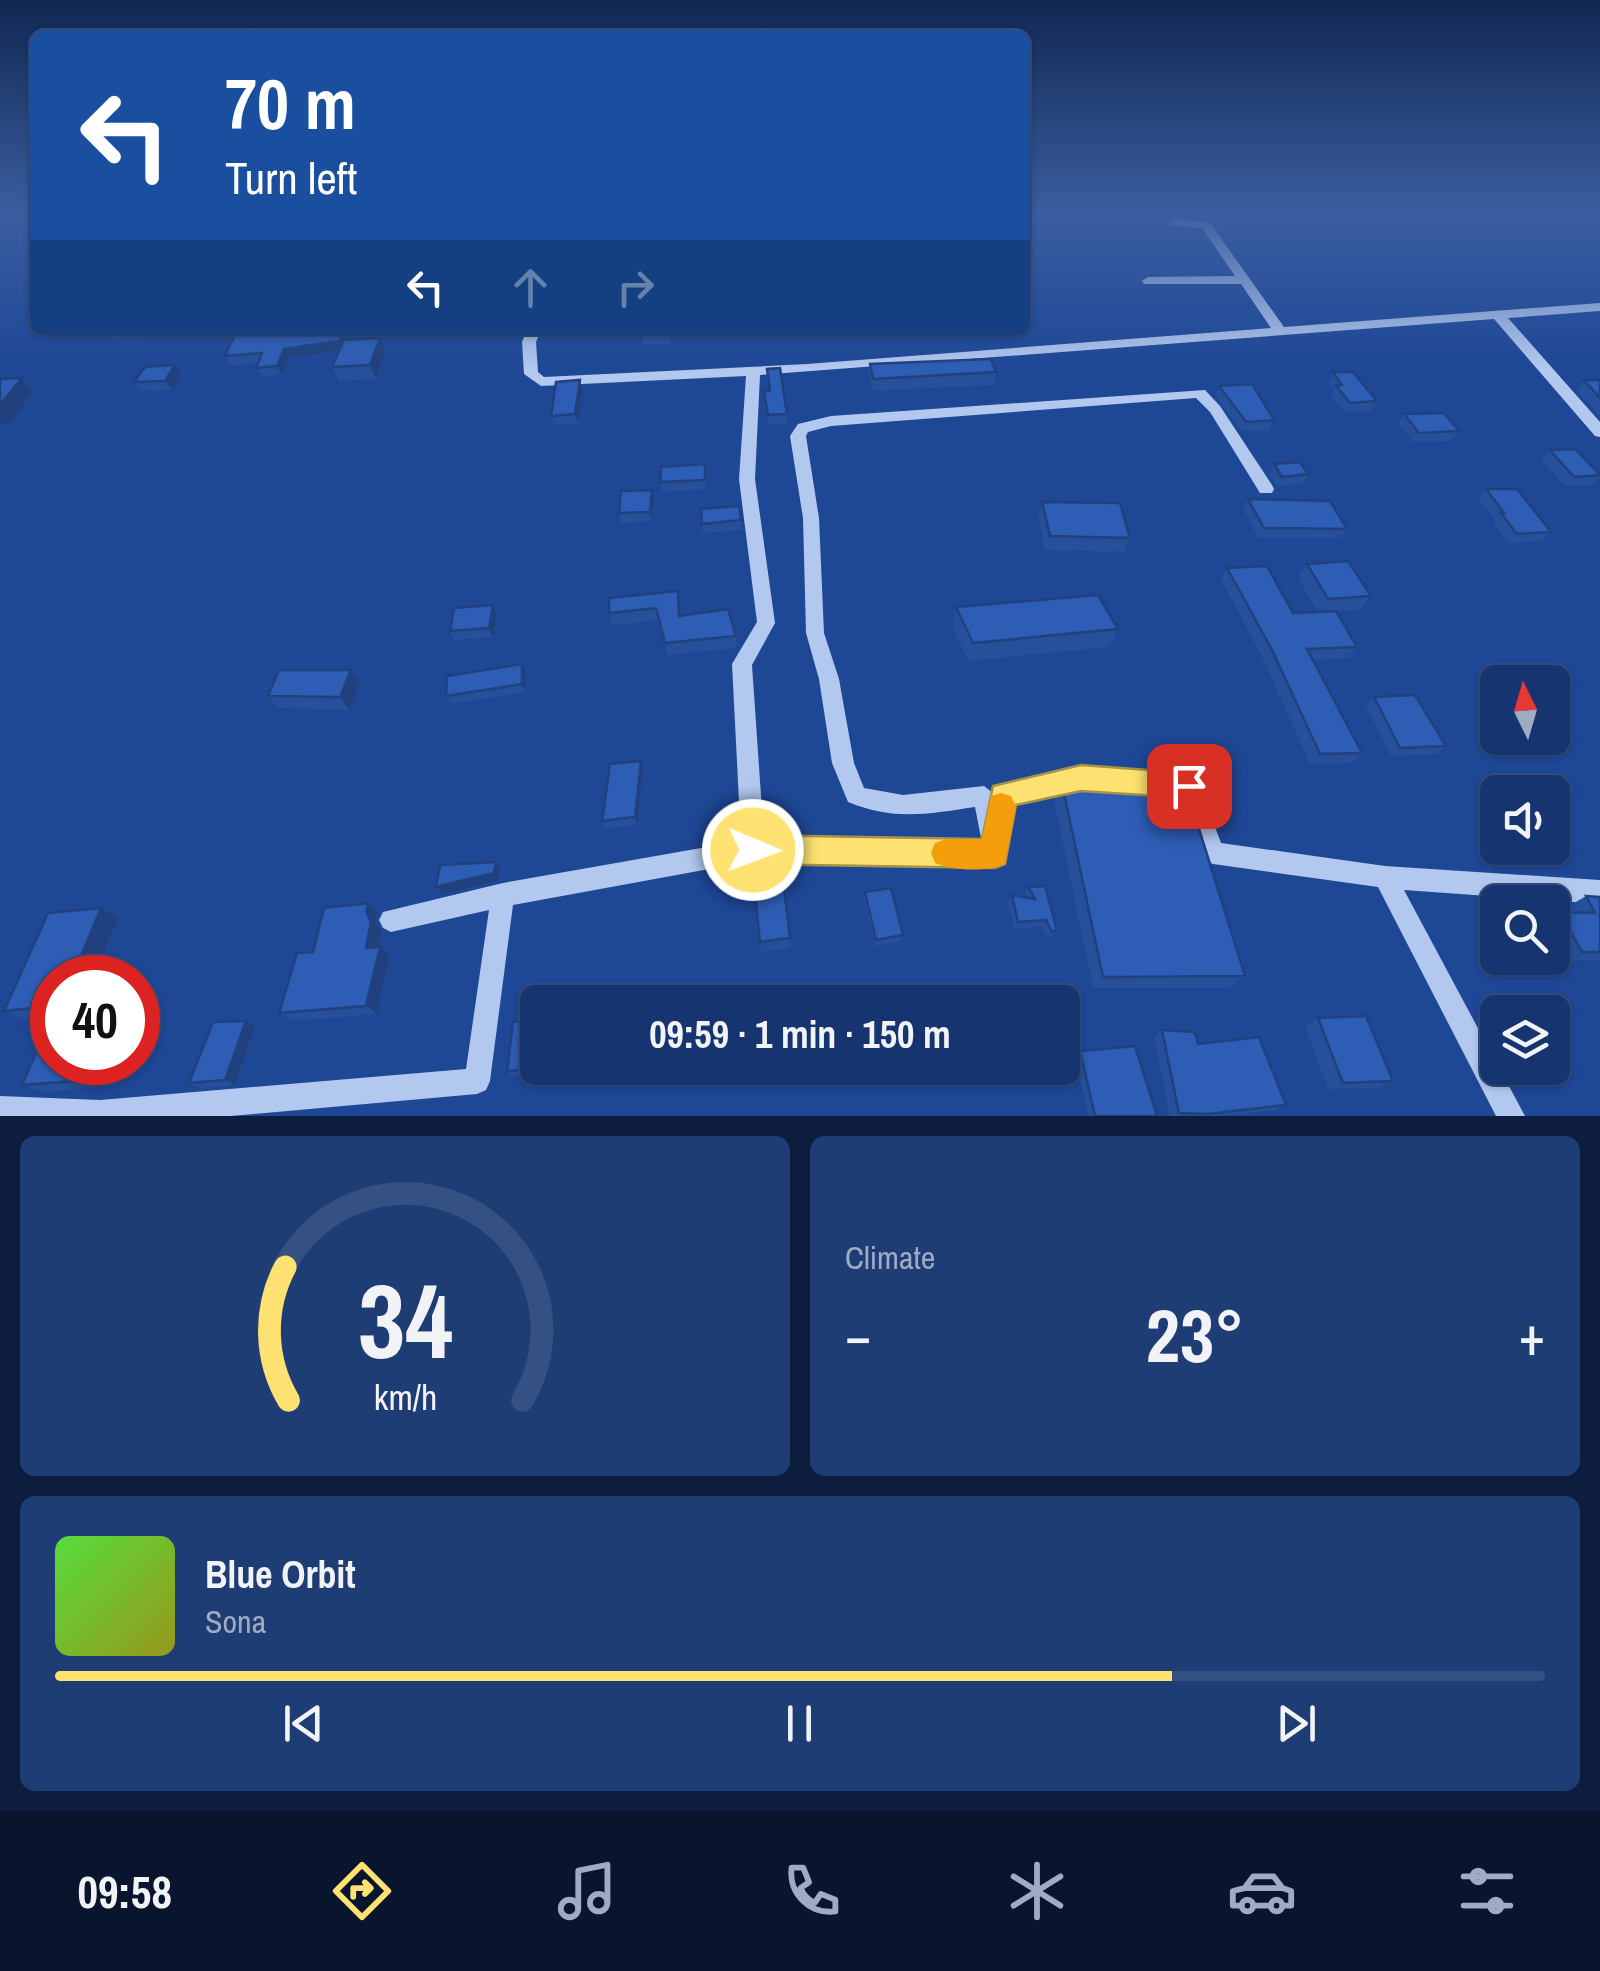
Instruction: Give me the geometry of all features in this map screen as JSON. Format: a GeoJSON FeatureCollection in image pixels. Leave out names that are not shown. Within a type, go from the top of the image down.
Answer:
{"type":"FeatureCollection","features":[{"type":"Feature","properties":{"kind":"street"},"geometry":{"type":"LineString","coordinates":[[1231,264],[1280,331]]}},
{"type":"Feature","properties":{"kind":"street"},"geometry":{"type":"LineString","coordinates":[[1148,281],[1241,280]]}},
{"type":"Feature","properties":{"kind":"street"},"geometry":{"type":"LineString","coordinates":[[532,335],[531,374],[541,382],[753,371],[1600,307]]}},
{"type":"Feature","properties":{"kind":"street"},"geometry":{"type":"LineString","coordinates":[[1498,314],[1600,432]]}},
{"type":"Feature","properties":{"kind":"street"},"geometry":{"type":"LineString","coordinates":[[753,371],[747,479],[766,622],[742,664],[753,850]]}},
{"type":"Feature","properties":{"kind":"street"},"geometry":{"type":"LineString","coordinates":[[995,854],[984,796],[904,806],[875,804],[856,796],[844,763],[829,679],[814,634],[811,518],[798,436],[802,428],[831,421],[1200,392],[1216,408],[1266,489]]}},
{"type":"Feature","properties":{"kind":"street"},"geometry":{"type":"LineString","coordinates":[[995,854],[1003,795],[1081,778],[1189,786],[1213,853],[1386,877],[1600,892]]}},
{"type":"Feature","properties":{"kind":"street"},"geometry":{"type":"LineString","coordinates":[[391,920],[503,895],[753,850],[995,854]]}},
{"type":"Feature","properties":{"kind":"street"},"geometry":{"type":"LineString","coordinates":[[1386,877],[1511,1116]]}},
{"type":"Feature","properties":{"kind":"street"},"geometry":{"type":"LineString","coordinates":[[0,1110],[100,1114],[476,1081],[503,895]]}},
{"type":"Feature","properties":{"kind":"building"},"geometry":{"type":"Polygon","coordinates":[[[235,335],[341,335],[340,341],[284,349],[277,366],[256,368],[262,353],[225,356],[235,335]]]}},
{"type":"Feature","properties":{"kind":"building"},"geometry":{"type":"Polygon","coordinates":[[[380,338],[370,365],[332,367],[344,340],[380,338]]]}},
{"type":"Feature","properties":{"kind":"building"},"geometry":{"type":"Polygon","coordinates":[[[991,359],[996,372],[873,379],[870,364],[991,359]]]}},
{"type":"Feature","properties":{"kind":"building"},"geometry":{"type":"Polygon","coordinates":[[[175,365],[165,381],[134,382],[145,367],[175,365]]]}},
{"type":"Feature","properties":{"kind":"building"},"geometry":{"type":"Polygon","coordinates":[[[780,368],[787,414],[768,415],[764,391],[770,391],[767,369],[780,368]]]}},
{"type":"Feature","properties":{"kind":"building"},"geometry":{"type":"Polygon","coordinates":[[[1333,372],[1353,372],[1377,401],[1350,403],[1336,386],[1342,385],[1333,372]]]}},
{"type":"Feature","properties":{"kind":"building"},"geometry":{"type":"Polygon","coordinates":[[[22,378],[0,405],[0,379],[22,378]]]}},
{"type":"Feature","properties":{"kind":"building"},"geometry":{"type":"Polygon","coordinates":[[[580,380],[575,414],[551,416],[556,382],[580,380]]]}},
{"type":"Feature","properties":{"kind":"building"},"geometry":{"type":"Polygon","coordinates":[[[1584,380],[1600,380],[1600,398],[1584,380]]]}},
{"type":"Feature","properties":{"kind":"building"},"geometry":{"type":"Polygon","coordinates":[[[1252,384],[1274,420],[1246,422],[1219,386],[1252,384]]]}},
{"type":"Feature","properties":{"kind":"building"},"geometry":{"type":"Polygon","coordinates":[[[1444,413],[1459,431],[1419,433],[1404,414],[1444,413]]]}},
{"type":"Feature","properties":{"kind":"building"},"geometry":{"type":"Polygon","coordinates":[[[1575,449],[1600,475],[1574,477],[1550,450],[1575,449]]]}},
{"type":"Feature","properties":{"kind":"building"},"geometry":{"type":"Polygon","coordinates":[[[1300,462],[1308,474],[1282,477],[1274,464],[1300,462]]]}},
{"type":"Feature","properties":{"kind":"building"},"geometry":{"type":"Polygon","coordinates":[[[705,464],[705,480],[660,482],[661,467],[705,464]]]}},
{"type":"Feature","properties":{"kind":"building"},"geometry":{"type":"Polygon","coordinates":[[[1486,489],[1517,489],[1551,532],[1517,534],[1486,489]]]}},
{"type":"Feature","properties":{"kind":"building"},"geometry":{"type":"Polygon","coordinates":[[[652,490],[650,512],[619,513],[621,491],[652,490]]]}},
{"type":"Feature","properties":{"kind":"building"},"geometry":{"type":"Polygon","coordinates":[[[1248,499],[1330,501],[1347,529],[1264,528],[1248,499]]]}},
{"type":"Feature","properties":{"kind":"building"},"geometry":{"type":"Polygon","coordinates":[[[1042,502],[1120,503],[1130,538],[1050,536],[1042,502]]]}},
{"type":"Feature","properties":{"kind":"building"},"geometry":{"type":"Polygon","coordinates":[[[739,506],[741,520],[702,524],[701,509],[739,506]]]}},
{"type":"Feature","properties":{"kind":"building"},"geometry":{"type":"Polygon","coordinates":[[[1348,561],[1371,596],[1328,599],[1307,564],[1348,561]]]}},
{"type":"Feature","properties":{"kind":"building"},"geometry":{"type":"Polygon","coordinates":[[[1267,566],[1293,613],[1336,611],[1357,647],[1307,649],[1362,753],[1320,754],[1272,650],[1227,568],[1267,566]]]}},
{"type":"Feature","properties":{"kind":"building"},"geometry":{"type":"Polygon","coordinates":[[[678,591],[679,616],[728,609],[736,636],[665,643],[656,608],[609,613],[609,598],[678,591]]]}},
{"type":"Feature","properties":{"kind":"building"},"geometry":{"type":"Polygon","coordinates":[[[1098,595],[1118,629],[973,643],[956,607],[1098,595]]]}},
{"type":"Feature","properties":{"kind":"building"},"geometry":{"type":"Polygon","coordinates":[[[493,605],[489,628],[450,631],[454,608],[493,605]]]}},
{"type":"Feature","properties":{"kind":"building"},"geometry":{"type":"Polygon","coordinates":[[[522,664],[522,684],[446,696],[447,676],[522,664]]]}},
{"type":"Feature","properties":{"kind":"building"},"geometry":{"type":"Polygon","coordinates":[[[279,670],[351,670],[340,697],[268,696],[279,670]]]}},
{"type":"Feature","properties":{"kind":"building"},"geometry":{"type":"Polygon","coordinates":[[[1415,695],[1446,746],[1400,748],[1374,697],[1415,695]]]}},
{"type":"Feature","properties":{"kind":"building"},"geometry":{"type":"Polygon","coordinates":[[[641,761],[635,817],[602,821],[610,764],[641,761]]]}},
{"type":"Feature","properties":{"kind":"building"},"geometry":{"type":"Polygon","coordinates":[[[1062,784],[1185,784],[1245,976],[1103,977],[1062,784]]]}},
{"type":"Feature","properties":{"kind":"building"},"geometry":{"type":"Polygon","coordinates":[[[780,854],[790,938],[760,942],[751,856],[780,854]]]}},
{"type":"Feature","properties":{"kind":"building"},"geometry":{"type":"Polygon","coordinates":[[[496,862],[494,873],[436,887],[440,865],[496,862]]]}},
{"type":"Feature","properties":{"kind":"building"},"geometry":{"type":"Polygon","coordinates":[[[1045,886],[1057,930],[1052,932],[1046,920],[1018,922],[1012,895],[1035,899],[1028,887],[1045,886]]]}},
{"type":"Feature","properties":{"kind":"building"},"geometry":{"type":"Polygon","coordinates":[[[891,888],[903,935],[876,940],[865,892],[891,888]]]}},
{"type":"Feature","properties":{"kind":"building"},"geometry":{"type":"Polygon","coordinates":[[[1586,896],[1600,897],[1600,952],[1582,952],[1570,930],[1570,912],[1595,913],[1586,896]]]}},
{"type":"Feature","properties":{"kind":"building"},"geometry":{"type":"Polygon","coordinates":[[[369,903],[366,912],[371,922],[366,948],[380,947],[366,1006],[279,1013],[297,953],[313,952],[324,908],[369,903]]]}},
{"type":"Feature","properties":{"kind":"building"},"geometry":{"type":"Polygon","coordinates":[[[101,908],[82,955],[30,955],[30,1008],[4,1011],[48,913],[101,908]]]}},
{"type":"Feature","properties":{"kind":"building"},"geometry":{"type":"Polygon","coordinates":[[[1366,1016],[1393,1081],[1343,1083],[1318,1018],[1366,1016]]]}},
{"type":"Feature","properties":{"kind":"building"},"geometry":{"type":"Polygon","coordinates":[[[246,1021],[225,1080],[189,1083],[213,1022],[246,1021]]]}},
{"type":"Feature","properties":{"kind":"building"},"geometry":{"type":"Polygon","coordinates":[[[520,1021],[520,1070],[507,1071],[513,1022],[520,1021]]]}},
{"type":"Feature","properties":{"kind":"building"},"geometry":{"type":"Polygon","coordinates":[[[1162,1030],[1195,1032],[1198,1044],[1259,1037],[1286,1105],[1208,1114],[1179,1113],[1162,1030]]]}},
{"type":"Feature","properties":{"kind":"building"},"geometry":{"type":"Polygon","coordinates":[[[1135,1046],[1157,1116],[1095,1116],[1080,1051],[1135,1046]]]}},
{"type":"Feature","properties":{"kind":"building"},"geometry":{"type":"Polygon","coordinates":[[[30,1067],[30,1084],[22,1085],[30,1067]]]}},
{"type":"Feature","properties":{"kind":"slow traffic"},"geometry":{"type":"LineString","coordinates":[[946,853],[995,854],[1001,806]]}},
{"type":"Feature","properties":{"kind":"route"},"geometry":{"type":"LineString","coordinates":[[753,850],[995,854],[1003,795],[1081,778],[1189,786]]}}]}
